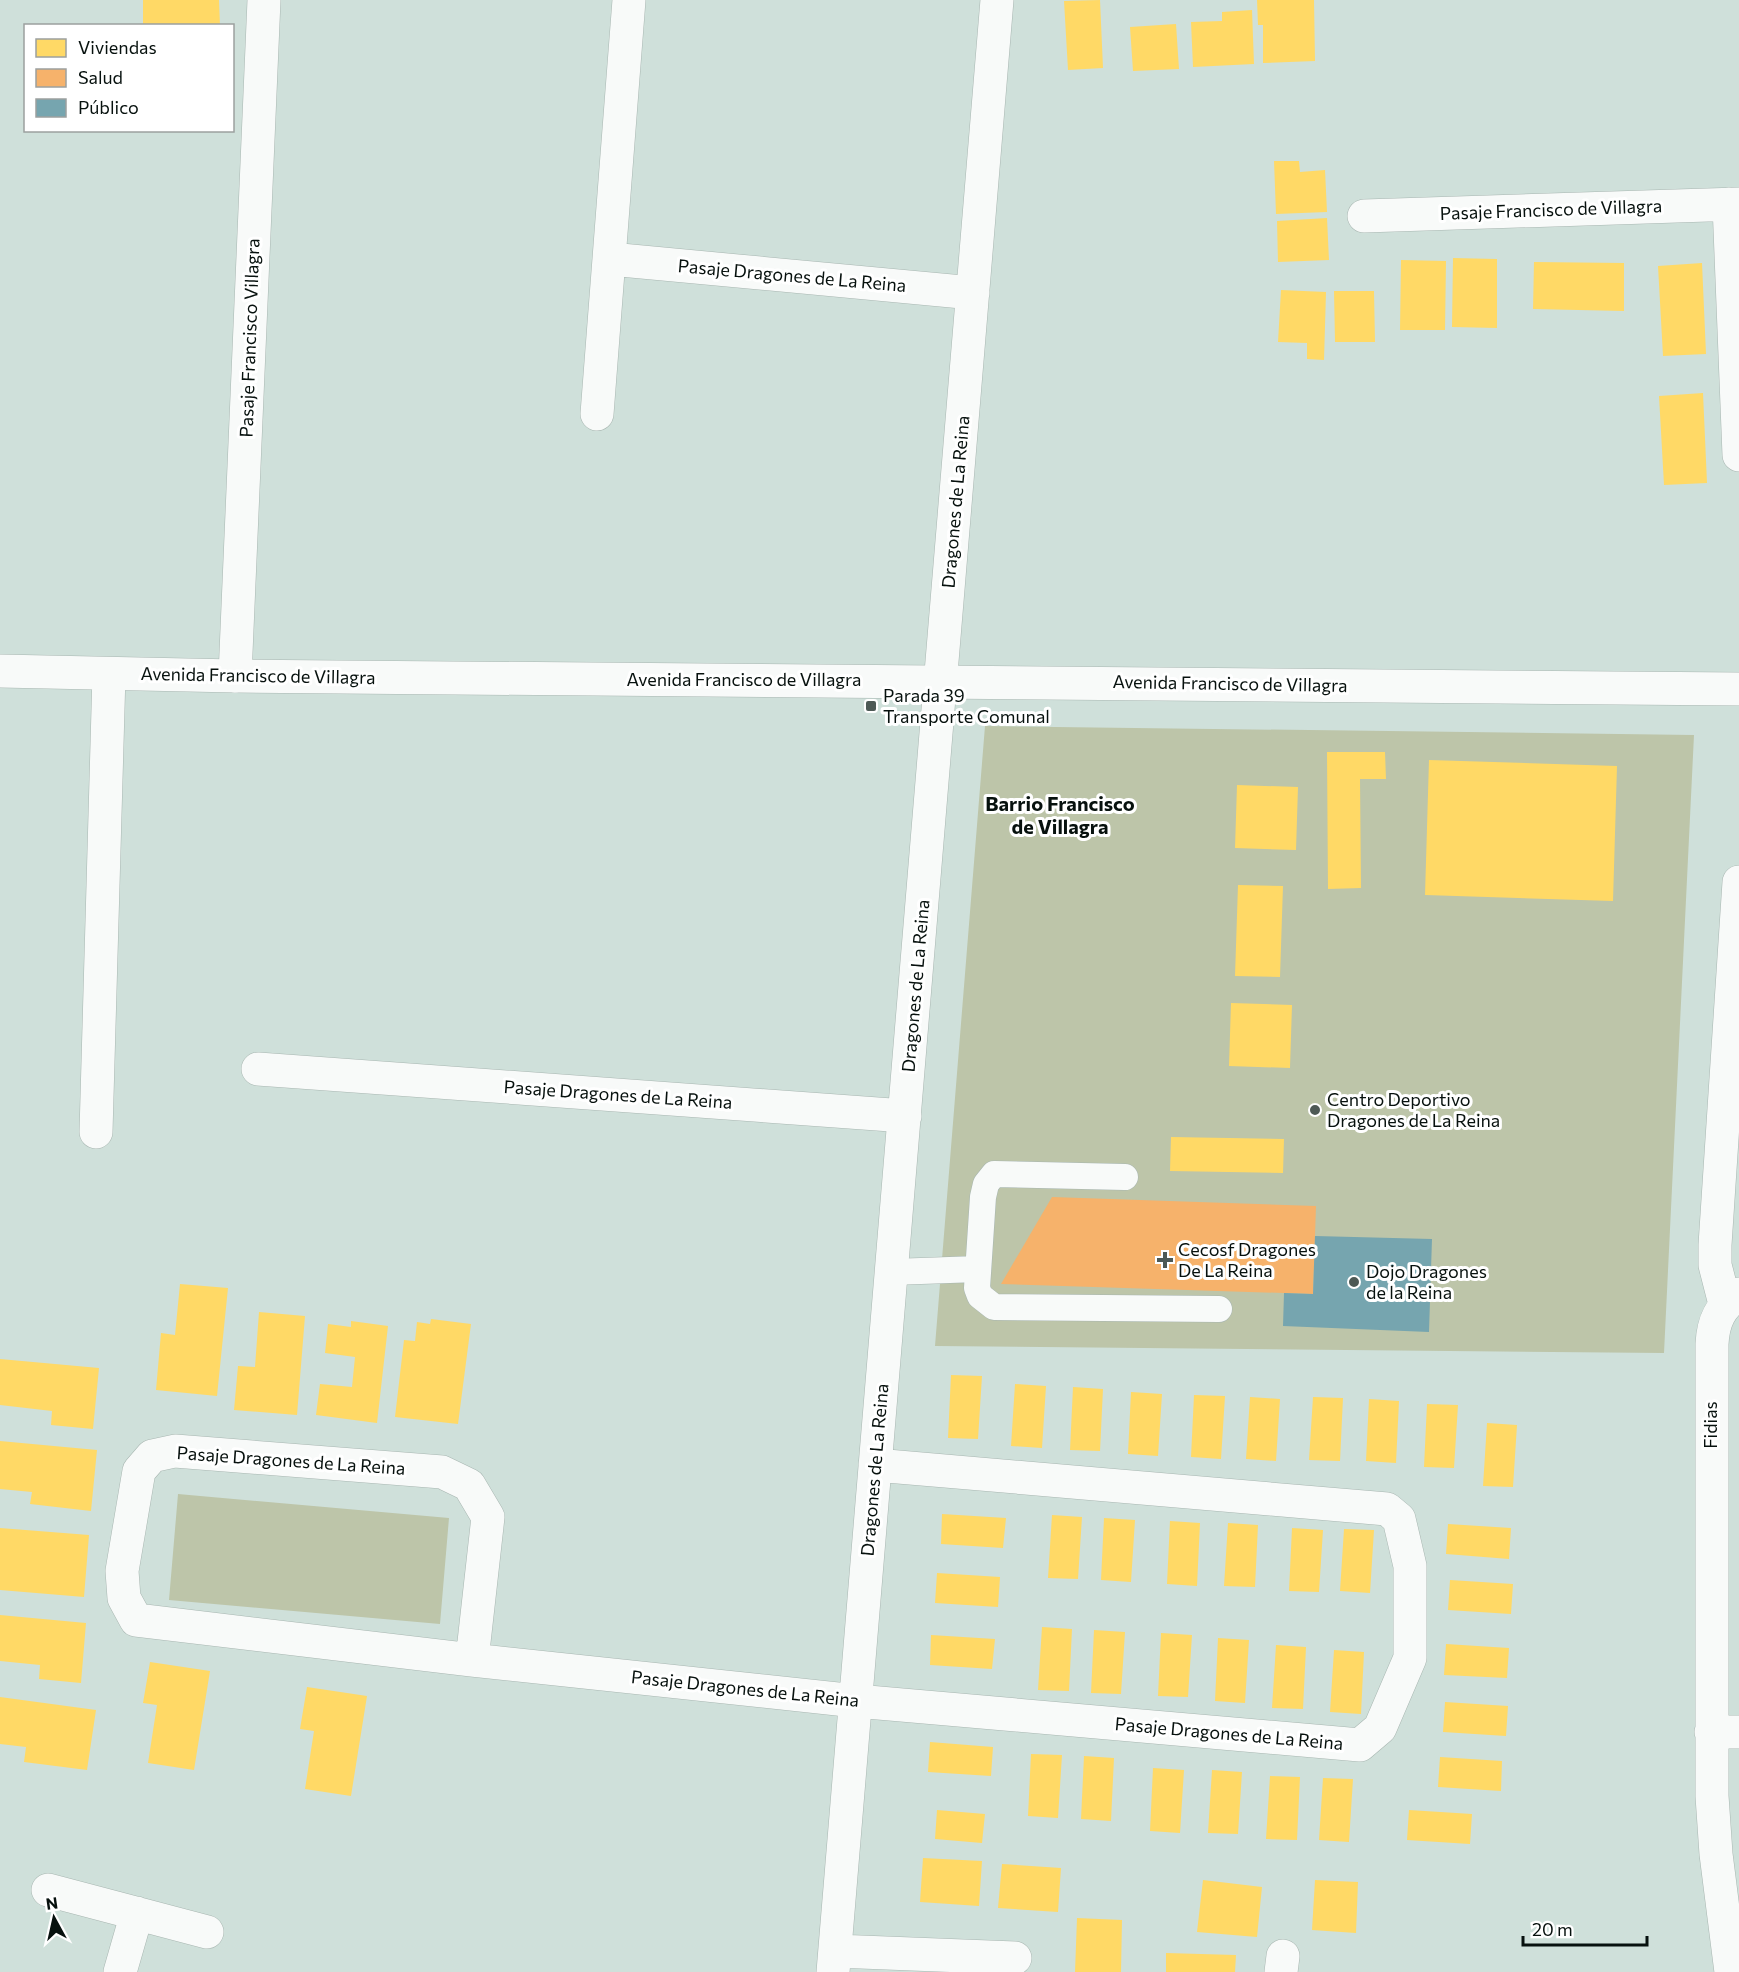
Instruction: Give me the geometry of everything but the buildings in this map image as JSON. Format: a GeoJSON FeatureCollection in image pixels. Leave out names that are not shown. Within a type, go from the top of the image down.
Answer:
{"type":"FeatureCollection","features":[{"type":"Feature","properties":{"kind":"street","name":"Pasaje Francisco Villagra"},"geometry":{"type":"LineString","coordinates":[[235,676],[264,0]]}},
{"type":"Feature","properties":{"kind":"street"},"geometry":{"type":"LineString","coordinates":[[597,414],[630,0]]}},
{"type":"Feature","properties":{"kind":"street","name":"Dragones de La Reina"},"geometry":{"type":"LineString","coordinates":[[834,1962],[997,0]]}},
{"type":"Feature","properties":{"kind":"street"},"geometry":{"type":"LineString","coordinates":[[1734,204],[1739,455]]}},
{"type":"Feature","properties":{"kind":"street","name":"Pasaje Francisco de Villagra"},"geometry":{"type":"LineString","coordinates":[[1364,216],[1734,204]]}},
{"type":"Feature","properties":{"kind":"street","name":"Pasaje Dragones de La Reina"},"geometry":{"type":"LineString","coordinates":[[610,259],[974,293]]}},
{"type":"Feature","properties":{"kind":"street","name":"Avenida Francisco de Villagra"},"geometry":{"type":"LineString","coordinates":[[0,671],[235,676],[1739,689]]}},
{"type":"Feature","properties":{"kind":"street"},"geometry":{"type":"LineString","coordinates":[[96,1132],[109,674]]}},
{"type":"Feature","properties":{"kind":"street","name":"Fidias"},"geometry":{"type":"LineString","coordinates":[[1731,1972],[1716,1854],[1725,1732],[1712,1330],[1732,1299],[1715,1265],[1715,1245],[1739,882]]}},
{"type":"Feature","properties":{"kind":"street","name":"Pasaje Dragones de La Reina"},"geometry":{"type":"LineString","coordinates":[[258,1069],[905,1116]]}},
{"type":"Feature","properties":{"kind":"street","name":"Pasaje Dragones de La Reina"},"geometry":{"type":"LineString","coordinates":[[472,1660],[488,1517],[469,1485],[442,1472],[175,1451],[152,1456],[139,1471],[122,1570],[124,1598],[136,1620],[472,1660],[856,1701],[1360,1745],[1380,1728],[1410,1659],[1410,1566],[1399,1519],[1388,1509],[875,1465]]}},
{"type":"Feature","properties":{"kind":"street"},"geometry":{"type":"LineString","coordinates":[[48,1890],[207,1932]]}},
{"type":"Feature","properties":{"kind":"street"},"geometry":{"type":"LineString","coordinates":[[120,1972],[137,1913]]}},
{"type":"Feature","properties":{"kind":"street"},"geometry":{"type":"LineString","coordinates":[[834,1962],[1015,1958]]}},
{"type":"Feature","properties":{"kind":"lane"},"geometry":{"type":"LineString","coordinates":[[1125,1177],[994,1174],[986,1184],[983,1197],[977,1287],[980,1296],[994,1307],[1219,1309]]}},
{"type":"Feature","properties":{"kind":"lane"},"geometry":{"type":"LineString","coordinates":[[892,1272],[978,1269]]}},
{"type":"Feature","properties":{"kind":"green space","name":"Centro Deportivo Dragones de La Reina"},"geometry":{"type":"Polygon","coordinates":[[[985,726],[1694,735],[1664,1353],[935,1346],[985,726]]]}},
{"type":"Feature","properties":{"kind":"green space"},"geometry":{"type":"Polygon","coordinates":[[[178,1494],[449,1518],[440,1624],[169,1600],[178,1494]]]}},
{"type":"Feature","properties":{"kind":"place","name":"Parada 39 Transporte Comunal"},"geometry":{"type":"Point","coordinates":[871,706]}},
{"type":"Feature","properties":{"kind":"place","name":"Centro Deportivo Dragones de La Reina"},"geometry":{"type":"Point","coordinates":[1315,1110]}},
{"type":"Feature","properties":{"kind":"place","name":"Cecosf Dragones De La Reina"},"geometry":{"type":"Point","coordinates":[1165,1260]}},
{"type":"Feature","properties":{"kind":"place","name":"Dojo Dragones de la Reina"},"geometry":{"type":"Point","coordinates":[1354,1282]}},
{"type":"Feature","properties":{"kind":"district","name":"Barrio Francisco de Villagra"},"geometry":{"type":"Point","coordinates":[1060,816]}}]}
